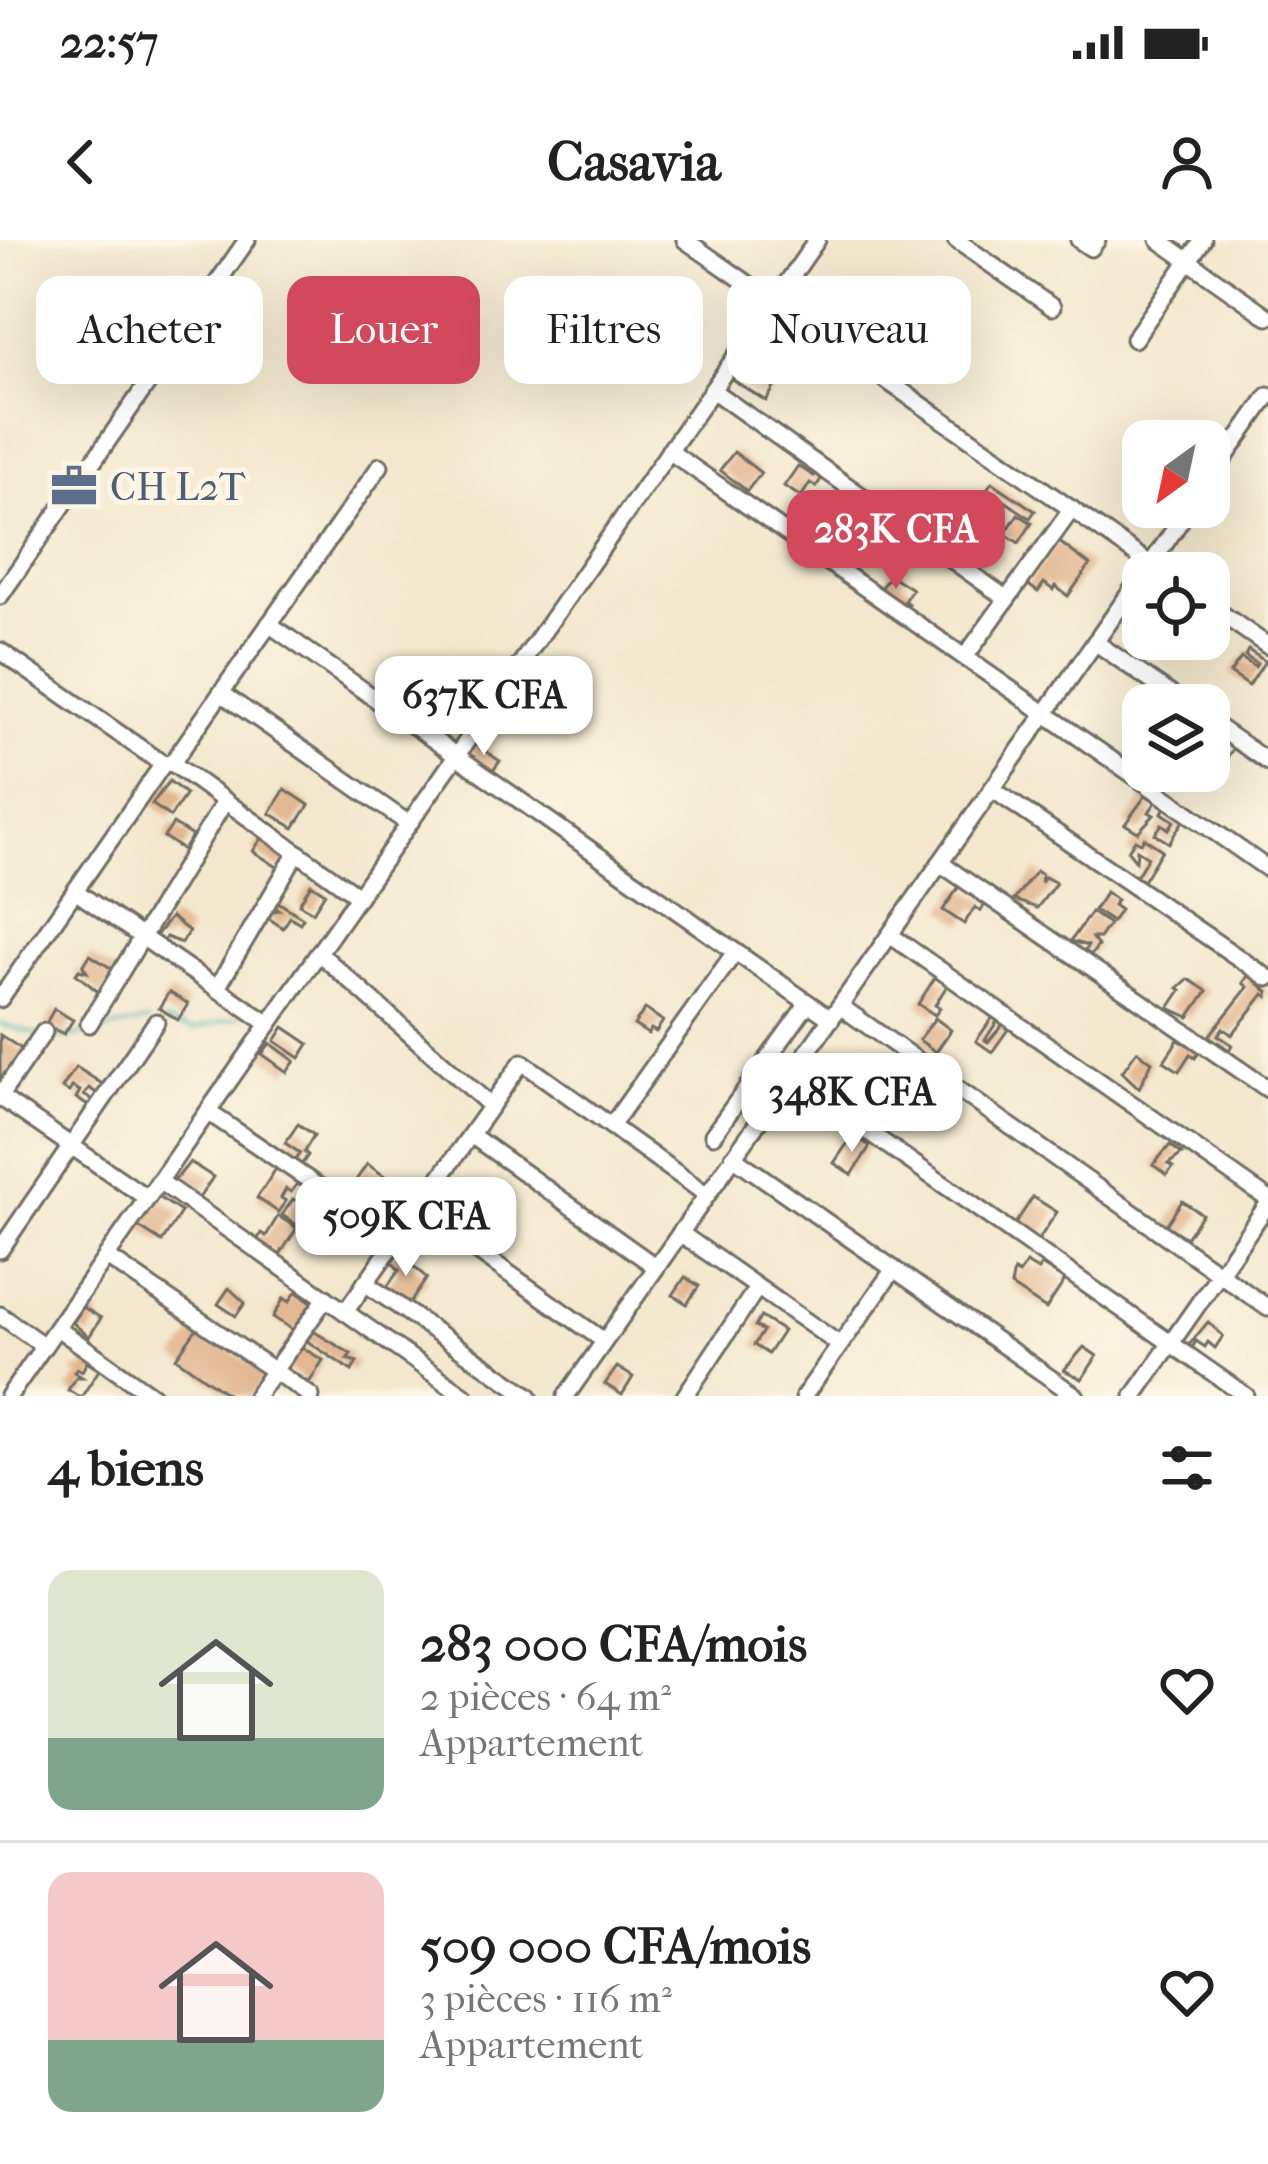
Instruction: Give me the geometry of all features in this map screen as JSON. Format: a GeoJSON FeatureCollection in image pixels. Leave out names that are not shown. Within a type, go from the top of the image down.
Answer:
{"type":"FeatureCollection","features":[{"type":"Feature","properties":{"kind":"street"},"geometry":{"type":"LineString","coordinates":[[0,596],[248,240]]}},
{"type":"Feature","properties":{"kind":"street"},"geometry":{"type":"LineString","coordinates":[[792,276],[817,240]]}},
{"type":"Feature","properties":{"kind":"street"},"geometry":{"type":"LineString","coordinates":[[956,240],[1052,307]]}},
{"type":"Feature","properties":{"kind":"street"},"geometry":{"type":"LineString","coordinates":[[1079,240],[1091,248],[1097,240]]}},
{"type":"Feature","properties":{"kind":"street"},"geometry":{"type":"LineString","coordinates":[[1159,240],[1268,317]]}},
{"type":"Feature","properties":{"kind":"street"},"geometry":{"type":"LineString","coordinates":[[1134,339],[1203,240]]}},
{"type":"Feature","properties":{"kind":"street"},"geometry":{"type":"LineString","coordinates":[[690,242],[738,276]]}},
{"type":"Feature","properties":{"kind":"street"},"geometry":{"type":"LineString","coordinates":[[9,1396],[727,369]]}},
{"type":"Feature","properties":{"kind":"street"},"geometry":{"type":"LineString","coordinates":[[892,384],[1126,552]]}},
{"type":"Feature","properties":{"kind":"street"},"geometry":{"type":"LineString","coordinates":[[712,390],[1006,599]]}},
{"type":"Feature","properties":{"kind":"street"},"geometry":{"type":"LineString","coordinates":[[1230,450],[1268,396]]}},
{"type":"Feature","properties":{"kind":"street"},"geometry":{"type":"LineString","coordinates":[[669,451],[1268,869]]}},
{"type":"Feature","properties":{"kind":"street"},"geometry":{"type":"LineString","coordinates":[[0,999],[380,466]]}},
{"type":"Feature","properties":{"kind":"street"},"geometry":{"type":"LineString","coordinates":[[965,657],[1072,509]]}},
{"type":"Feature","properties":{"kind":"street"},"geometry":{"type":"LineString","coordinates":[[566,1396],[1122,607]]}},
{"type":"Feature","properties":{"kind":"street"},"geometry":{"type":"LineString","coordinates":[[1230,620],[1268,646]]}},
{"type":"Feature","properties":{"kind":"street"},"geometry":{"type":"LineString","coordinates":[[269,624],[808,1003],[835,1012],[1268,1308]]}},
{"type":"Feature","properties":{"kind":"street"},"geometry":{"type":"LineString","coordinates":[[1095,642],[1156,684]]}},
{"type":"Feature","properties":{"kind":"street"},"geometry":{"type":"LineString","coordinates":[[0,651],[358,896]]}},
{"type":"Feature","properties":{"kind":"street"},"geometry":{"type":"LineString","coordinates":[[221,693],[409,824]]}},
{"type":"Feature","properties":{"kind":"street"},"geometry":{"type":"LineString","coordinates":[[1230,736],[1268,762]]}},
{"type":"Feature","properties":{"kind":"street"},"geometry":{"type":"LineString","coordinates":[[992,789],[1268,978]]}},
{"type":"Feature","properties":{"kind":"street"},"geometry":{"type":"LineString","coordinates":[[89,1024],[225,801]]}},
{"type":"Feature","properties":{"kind":"street"},"geometry":{"type":"LineString","coordinates":[[217,988],[297,852]]}},
{"type":"Feature","properties":{"kind":"street"},"geometry":{"type":"LineString","coordinates":[[940,863],[1268,1089]]}},
{"type":"Feature","properties":{"kind":"street"},"geometry":{"type":"LineString","coordinates":[[75,891],[269,1024]]}},
{"type":"Feature","properties":{"kind":"street"},"geometry":{"type":"LineString","coordinates":[[890,935],[1268,1202],[1134,1396]]}},
{"type":"Feature","properties":{"kind":"street"},"geometry":{"type":"LineString","coordinates":[[611,1126],[735,952]]}},
{"type":"Feature","properties":{"kind":"street"},"geometry":{"type":"LineString","coordinates":[[319,953],[491,1106]]}},
{"type":"Feature","properties":{"kind":"street"},"geometry":{"type":"LineString","coordinates":[[713,1135],[808,1003]]}},
{"type":"Feature","properties":{"kind":"street"},"geometry":{"type":"LineString","coordinates":[[0,1250],[156,1022]]}},
{"type":"Feature","properties":{"kind":"street"},"geometry":{"type":"LineString","coordinates":[[44,1032],[0,1096],[148,1198]]}},
{"type":"Feature","properties":{"kind":"street"},"geometry":{"type":"LineString","coordinates":[[345,1312],[522,1062],[707,1196]]}},
{"type":"Feature","properties":{"kind":"street"},"geometry":{"type":"LineString","coordinates":[[790,1077],[1246,1396]]}},
{"type":"Feature","properties":{"kind":"street"},"geometry":{"type":"LineString","coordinates":[[208,1112],[396,1239]]}},
{"type":"Feature","properties":{"kind":"street"},"geometry":{"type":"LineString","coordinates":[[471,1135],[656,1267]]}},
{"type":"Feature","properties":{"kind":"street"},"geometry":{"type":"LineString","coordinates":[[734,1157],[1076,1396]]}},
{"type":"Feature","properties":{"kind":"street"},"geometry":{"type":"LineString","coordinates":[[159,1181],[465,1396]]}},
{"type":"Feature","properties":{"kind":"street"},"geometry":{"type":"LineString","coordinates":[[418,1209],[604,1341]]}},
{"type":"Feature","properties":{"kind":"street"},"geometry":{"type":"LineString","coordinates":[[680,1234],[840,1345]]}},
{"type":"Feature","properties":{"kind":"street"},"geometry":{"type":"LineString","coordinates":[[106,1257],[311,1396]]}},
{"type":"Feature","properties":{"kind":"street"},"geometry":{"type":"LineString","coordinates":[[804,1396],[894,1269]]}},
{"type":"Feature","properties":{"kind":"street"},"geometry":{"type":"LineString","coordinates":[[365,1283],[530,1396]]}},
{"type":"Feature","properties":{"kind":"street"},"geometry":{"type":"LineString","coordinates":[[685,1396],[758,1288]]}},
{"type":"Feature","properties":{"kind":"street"},"geometry":{"type":"LineString","coordinates":[[256,1396],[326,1298]]}},
{"type":"Feature","properties":{"kind":"street"},"geometry":{"type":"LineString","coordinates":[[0,1316],[44,1346]]}},
{"type":"Feature","properties":{"kind":"street"},"geometry":{"type":"LineString","coordinates":[[56,1328],[154,1396]]}},
{"type":"Feature","properties":{"kind":"building"},"geometry":{"type":"Polygon","coordinates":[[[739,384],[776,384],[766,401],[739,384]]]}},
{"type":"Feature","properties":{"kind":"building"},"geometry":{"type":"Polygon","coordinates":[[[734,452],[761,473],[747,491],[720,470],[734,452]]]}},
{"type":"Feature","properties":{"kind":"building"},"geometry":{"type":"Polygon","coordinates":[[[798,466],[823,476],[816,487],[810,483],[801,497],[784,486],[798,466]]]}},
{"type":"Feature","properties":{"kind":"building"},"geometry":{"type":"Polygon","coordinates":[[[992,482],[1035,511],[1030,518],[987,489],[992,482]]]}},
{"type":"Feature","properties":{"kind":"building"},"geometry":{"type":"Polygon","coordinates":[[[950,499],[970,512],[961,526],[943,520],[939,533],[931,527],[950,499]]]}},
{"type":"Feature","properties":{"kind":"building"},"geometry":{"type":"Polygon","coordinates":[[[803,506],[832,525],[824,539],[811,539],[790,525],[803,506]]]}},
{"type":"Feature","properties":{"kind":"building"},"geometry":{"type":"Polygon","coordinates":[[[1018,514],[1032,523],[1019,543],[1005,534],[1018,514]]]}},
{"type":"Feature","properties":{"kind":"building"},"geometry":{"type":"Polygon","coordinates":[[[1058,541],[1090,565],[1068,596],[1055,586],[1053,590],[1044,583],[1038,592],[1027,584],[1058,541]]]}},
{"type":"Feature","properties":{"kind":"building"},"geometry":{"type":"Polygon","coordinates":[[[890,575],[912,589],[903,612],[879,590],[890,575]]]}},
{"type":"Feature","properties":{"kind":"building"},"geometry":{"type":"Polygon","coordinates":[[[1248,650],[1265,661],[1249,686],[1230,673],[1241,658],[1255,667],[1245,656],[1248,650]]]}},
{"type":"Feature","properties":{"kind":"building"},"geometry":{"type":"Polygon","coordinates":[[[456,696],[472,707],[457,730],[448,724],[457,710],[450,705],[456,696]]]}},
{"type":"Feature","properties":{"kind":"building"},"geometry":{"type":"Polygon","coordinates":[[[475,744],[500,761],[492,772],[468,755],[475,744]]]}},
{"type":"Feature","properties":{"kind":"building"},"geometry":{"type":"Polygon","coordinates":[[[169,781],[186,794],[170,817],[152,804],[169,781]]]}},
{"type":"Feature","properties":{"kind":"building"},"geometry":{"type":"Polygon","coordinates":[[[285,789],[309,805],[294,828],[270,813],[285,789]]]}},
{"type":"Feature","properties":{"kind":"building"},"geometry":{"type":"Polygon","coordinates":[[[1146,795],[1156,802],[1149,812],[1154,815],[1138,832],[1125,824],[1146,795]]]}},
{"type":"Feature","properties":{"kind":"building"},"geometry":{"type":"Polygon","coordinates":[[[1165,807],[1184,819],[1169,843],[1155,834],[1162,824],[1169,829],[1174,821],[1162,813],[1165,807]]]}},
{"type":"Feature","properties":{"kind":"building"},"geometry":{"type":"Polygon","coordinates":[[[173,824],[192,836],[183,850],[164,837],[173,824]]]}},
{"type":"Feature","properties":{"kind":"building"},"geometry":{"type":"Polygon","coordinates":[[[262,838],[288,856],[280,869],[253,851],[262,838]]]}},
{"type":"Feature","properties":{"kind":"building"},"geometry":{"type":"Polygon","coordinates":[[[1144,838],[1162,850],[1143,881],[1136,877],[1148,857],[1137,850],[1136,861],[1128,851],[1135,840],[1141,843],[1144,838]]]}},
{"type":"Feature","properties":{"kind":"building"},"geometry":{"type":"Polygon","coordinates":[[[1036,871],[1042,875],[1041,883],[1045,877],[1056,883],[1037,908],[1014,900],[1036,871]]]}},
{"type":"Feature","properties":{"kind":"building"},"geometry":{"type":"Polygon","coordinates":[[[311,884],[325,893],[313,912],[299,904],[311,884]]]}},
{"type":"Feature","properties":{"kind":"building"},"geometry":{"type":"Polygon","coordinates":[[[960,885],[986,902],[981,911],[975,907],[964,924],[943,910],[960,885]]]}},
{"type":"Feature","properties":{"kind":"building"},"geometry":{"type":"Polygon","coordinates":[[[1106,892],[1117,900],[1113,905],[1120,910],[1112,922],[1094,910],[1106,892]]]}},
{"type":"Feature","properties":{"kind":"building"},"geometry":{"type":"Polygon","coordinates":[[[278,902],[303,918],[300,923],[290,917],[283,928],[268,918],[279,910],[278,902]]]}},
{"type":"Feature","properties":{"kind":"building"},"geometry":{"type":"Polygon","coordinates":[[[1091,912],[1109,924],[1099,938],[1092,938],[1098,946],[1091,955],[1085,951],[1088,946],[1071,941],[1091,912]]]}},
{"type":"Feature","properties":{"kind":"building"},"geometry":{"type":"Polygon","coordinates":[[[171,917],[189,931],[181,943],[154,938],[171,917]]]}},
{"type":"Feature","properties":{"kind":"building"},"geometry":{"type":"Polygon","coordinates":[[[90,955],[117,972],[102,995],[76,974],[87,972],[83,966],[90,955]]]}},
{"type":"Feature","properties":{"kind":"building"},"geometry":{"type":"Polygon","coordinates":[[[1249,975],[1268,997],[1264,994],[1232,1035],[1223,1028],[1218,1035],[1232,1045],[1229,1050],[1209,1036],[1248,987],[1243,983],[1249,975]]]}},
{"type":"Feature","properties":{"kind":"building"},"geometry":{"type":"Polygon","coordinates":[[[936,976],[948,984],[935,1005],[940,1008],[935,1015],[918,1004],[936,976]]]}},
{"type":"Feature","properties":{"kind":"building"},"geometry":{"type":"Polygon","coordinates":[[[1188,979],[1207,991],[1189,1017],[1169,1008],[1188,979]]]}},
{"type":"Feature","properties":{"kind":"building"},"geometry":{"type":"Polygon","coordinates":[[[169,992],[188,1004],[178,1020],[159,1008],[169,992]]]}},
{"type":"Feature","properties":{"kind":"building"},"geometry":{"type":"Polygon","coordinates":[[[54,1009],[73,1020],[64,1034],[45,1025],[54,1009]]]}},
{"type":"Feature","properties":{"kind":"building"},"geometry":{"type":"Polygon","coordinates":[[[645,1009],[663,1021],[656,1032],[651,1029],[648,1034],[634,1025],[645,1009]]]}},
{"type":"Feature","properties":{"kind":"building"},"geometry":{"type":"Polygon","coordinates":[[[993,1017],[998,1020],[985,1040],[1003,1024],[1009,1028],[992,1052],[976,1041],[993,1017]]]}},
{"type":"Feature","properties":{"kind":"building"},"geometry":{"type":"Polygon","coordinates":[[[935,1018],[951,1030],[936,1052],[919,1040],[935,1018]]]}},
{"type":"Feature","properties":{"kind":"building"},"geometry":{"type":"Polygon","coordinates":[[[284,1027],[309,1044],[300,1058],[275,1041],[284,1027]]]}},
{"type":"Feature","properties":{"kind":"building"},"geometry":{"type":"Polygon","coordinates":[[[0,1035],[26,1052],[6,1082],[0,1078],[0,1035]]]}},
{"type":"Feature","properties":{"kind":"building"},"geometry":{"type":"Polygon","coordinates":[[[1178,1040],[1200,1051],[1195,1058],[1190,1054],[1179,1071],[1164,1061],[1178,1040]]]}},
{"type":"Feature","properties":{"kind":"building"},"geometry":{"type":"Polygon","coordinates":[[[270,1043],[295,1061],[287,1072],[262,1054],[270,1043]]]}},
{"type":"Feature","properties":{"kind":"building"},"geometry":{"type":"Polygon","coordinates":[[[1137,1051],[1152,1062],[1139,1088],[1122,1072],[1137,1051]]]}},
{"type":"Feature","properties":{"kind":"building"},"geometry":{"type":"Polygon","coordinates":[[[76,1067],[104,1085],[98,1094],[89,1088],[84,1095],[92,1100],[88,1106],[76,1098],[80,1091],[62,1088],[76,1067]]]}},
{"type":"Feature","properties":{"kind":"building"},"geometry":{"type":"Polygon","coordinates":[[[298,1124],[314,1135],[302,1164],[295,1160],[300,1153],[285,1143],[298,1124]]]}},
{"type":"Feature","properties":{"kind":"building"},"geometry":{"type":"Polygon","coordinates":[[[853,1135],[870,1146],[852,1175],[834,1163],[853,1135]]]}},
{"type":"Feature","properties":{"kind":"building"},"geometry":{"type":"Polygon","coordinates":[[[1170,1145],[1182,1154],[1168,1164],[1173,1167],[1167,1175],[1153,1165],[1170,1145]]]}},
{"type":"Feature","properties":{"kind":"building"},"geometry":{"type":"Polygon","coordinates":[[[190,1162],[213,1177],[199,1198],[169,1182],[190,1162]]]}},
{"type":"Feature","properties":{"kind":"building"},"geometry":{"type":"Polygon","coordinates":[[[367,1164],[389,1179],[369,1210],[346,1195],[367,1164]]]}},
{"type":"Feature","properties":{"kind":"building"},"geometry":{"type":"Polygon","coordinates":[[[277,1167],[299,1181],[291,1192],[286,1189],[281,1198],[286,1201],[278,1212],[257,1198],[277,1167]]]}},
{"type":"Feature","properties":{"kind":"building"},"geometry":{"type":"Polygon","coordinates":[[[157,1196],[181,1212],[162,1242],[137,1226],[157,1196]]]}},
{"type":"Feature","properties":{"kind":"building"},"geometry":{"type":"Polygon","coordinates":[[[1033,1197],[1057,1212],[1037,1242],[1013,1227],[1033,1197]]]}},
{"type":"Feature","properties":{"kind":"building"},"geometry":{"type":"Polygon","coordinates":[[[293,1199],[311,1210],[300,1227],[282,1215],[293,1199]]]}},
{"type":"Feature","properties":{"kind":"building"},"geometry":{"type":"Polygon","coordinates":[[[1182,1201],[1202,1214],[1186,1238],[1166,1225],[1182,1201]]]}},
{"type":"Feature","properties":{"kind":"building"},"geometry":{"type":"Polygon","coordinates":[[[278,1216],[297,1228],[277,1259],[270,1254],[273,1249],[256,1242],[261,1233],[266,1236],[278,1216]]]}},
{"type":"Feature","properties":{"kind":"building"},"geometry":{"type":"Polygon","coordinates":[[[397,1252],[427,1278],[410,1303],[387,1287],[399,1270],[391,1261],[397,1252]]]}},
{"type":"Feature","properties":{"kind":"building"},"geometry":{"type":"Polygon","coordinates":[[[1026,1263],[1038,1270],[1041,1265],[1065,1280],[1046,1309],[1011,1286],[1014,1271],[1019,1274],[1026,1263]]]}},
{"type":"Feature","properties":{"kind":"building"},"geometry":{"type":"Polygon","coordinates":[[[685,1277],[699,1286],[687,1304],[673,1295],[685,1277]]]}},
{"type":"Feature","properties":{"kind":"building"},"geometry":{"type":"Polygon","coordinates":[[[229,1288],[245,1303],[236,1316],[218,1304],[229,1288]]]}},
{"type":"Feature","properties":{"kind":"building"},"geometry":{"type":"Polygon","coordinates":[[[296,1292],[314,1303],[296,1332],[273,1317],[284,1298],[289,1302],[296,1292]]]}},
{"type":"Feature","properties":{"kind":"building"},"geometry":{"type":"Polygon","coordinates":[[[83,1307],[101,1318],[89,1337],[73,1323],[83,1307]]]}},
{"type":"Feature","properties":{"kind":"building"},"geometry":{"type":"Polygon","coordinates":[[[761,1317],[783,1331],[768,1354],[754,1345],[763,1331],[755,1326],[761,1317]]]}},
{"type":"Feature","properties":{"kind":"building"},"geometry":{"type":"Polygon","coordinates":[[[1208,1322],[1223,1336],[1215,1348],[1196,1341],[1192,1348],[1188,1346],[1208,1322]]]}},
{"type":"Feature","properties":{"kind":"building"},"geometry":{"type":"Polygon","coordinates":[[[197,1328],[266,1375],[251,1396],[230,1396],[176,1358],[197,1328]]]}},
{"type":"Feature","properties":{"kind":"building"},"geometry":{"type":"Polygon","coordinates":[[[313,1331],[351,1354],[347,1359],[357,1362],[352,1371],[307,1341],[313,1331]]]}},
{"type":"Feature","properties":{"kind":"building"},"geometry":{"type":"Polygon","coordinates":[[[301,1347],[323,1360],[309,1383],[287,1369],[301,1347]]]}},
{"type":"Feature","properties":{"kind":"building"},"geometry":{"type":"Polygon","coordinates":[[[1084,1347],[1097,1356],[1082,1379],[1064,1370],[1084,1347]]]}},
{"type":"Feature","properties":{"kind":"building"},"geometry":{"type":"Polygon","coordinates":[[[87,1362],[99,1370],[78,1396],[68,1390],[82,1377],[74,1372],[82,1371],[87,1362]]]}},
{"type":"Feature","properties":{"kind":"building"},"geometry":{"type":"Polygon","coordinates":[[[617,1367],[633,1377],[622,1395],[605,1384],[617,1367]]]}},
{"type":"Feature","properties":{"kind":"waterway"},"geometry":{"type":"LineString","coordinates":[[163,1021],[193,1030],[242,1016]]}},
{"type":"Feature","properties":{"kind":"waterway"},"geometry":{"type":"LineString","coordinates":[[51,1036],[66,1038],[148,1021]]}},
{"type":"Feature","properties":{"kind":"waterway"},"geometry":{"type":"LineString","coordinates":[[0,1024],[36,1034]]}},
{"type":"Feature","properties":{"kind":"place","name":"CH L2T"},"geometry":{"type":"Point","coordinates":[74,486]}}]}
